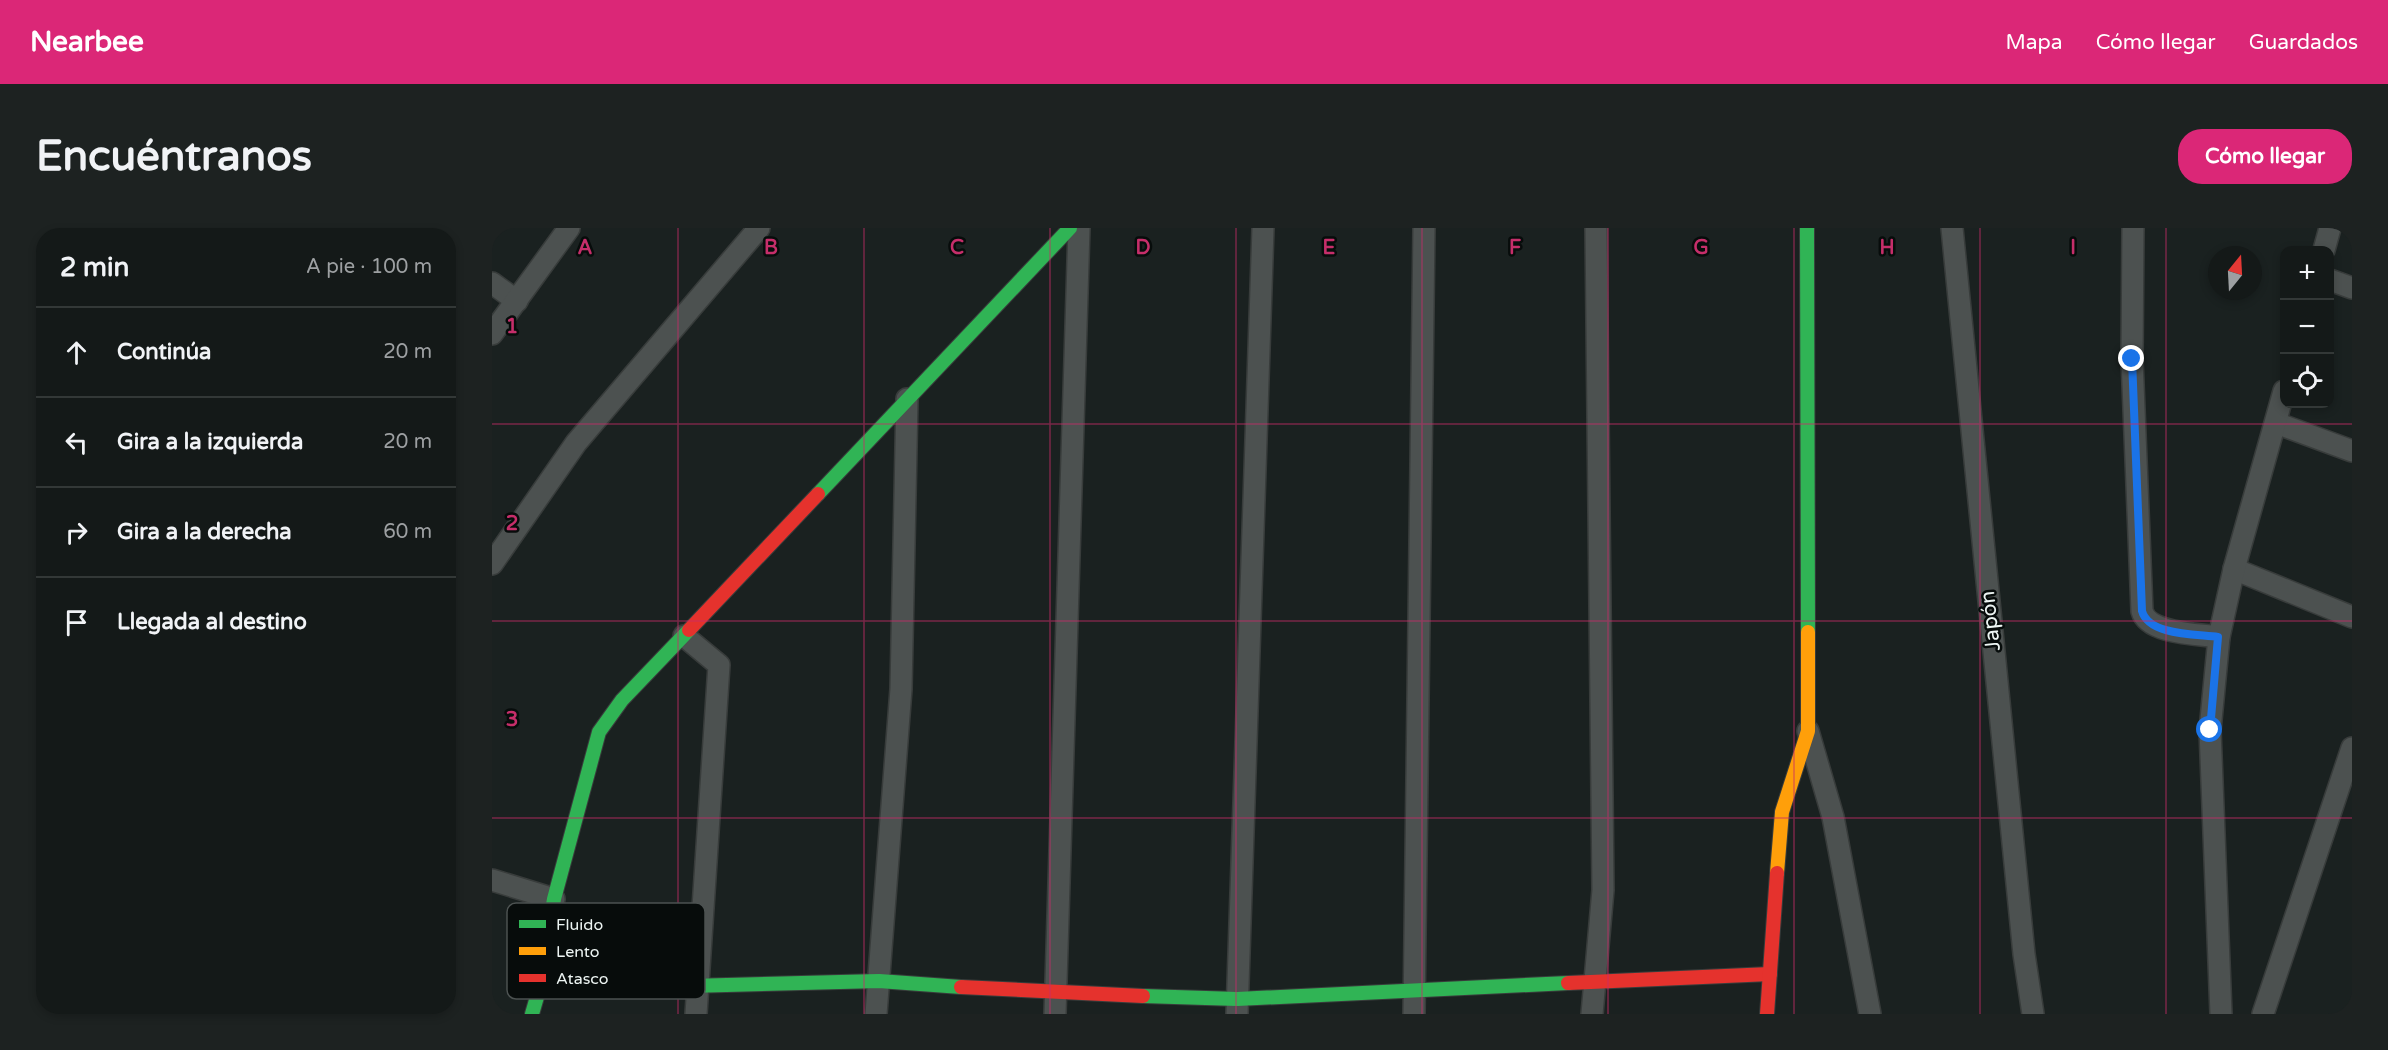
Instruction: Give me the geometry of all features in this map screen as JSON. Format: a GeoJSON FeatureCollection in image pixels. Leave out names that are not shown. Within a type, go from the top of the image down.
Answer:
{"type":"FeatureCollection","features":[{"type":"Feature","properties":{"kind":"street"},"geometry":{"type":"LineString","coordinates":[[492,334],[569,228]]}},
{"type":"Feature","properties":{"kind":"street"},"geometry":{"type":"LineString","coordinates":[[492,564],[576,443],[759,228]]}},
{"type":"Feature","properties":{"kind":"street"},"geometry":{"type":"LineString","coordinates":[[553,903],[599,732],[622,700],[1070,228]]}},
{"type":"Feature","properties":{"kind":"street"},"geometry":{"type":"LineString","coordinates":[[1056,1004],[1079,228]]}},
{"type":"Feature","properties":{"kind":"street"},"geometry":{"type":"LineString","coordinates":[[1237,1006],[1263,228]]}},
{"type":"Feature","properties":{"kind":"street"},"geometry":{"type":"LineString","coordinates":[[1414,1014],[1424,228]]}},
{"type":"Feature","properties":{"kind":"street"},"geometry":{"type":"LineString","coordinates":[[1592,1014],[1603,890],[1596,228]]}},
{"type":"Feature","properties":{"kind":"street"},"geometry":{"type":"LineString","coordinates":[[1807,228],[1808,731],[1833,817],[1870,1014]]}},
{"type":"Feature","properties":{"kind":"street","name":"Japón"},"geometry":{"type":"LineString","coordinates":[[1952,228],[2021,931],[2033,1014]]}},
{"type":"Feature","properties":{"kind":"street"},"geometry":{"type":"LineString","coordinates":[[2133,228],[2132,359],[2142,611],[2146,621],[2156,627],[2218,637]]}},
{"type":"Feature","properties":{"kind":"street"},"geometry":{"type":"LineString","coordinates":[[2325,246],[2330,228]]}},
{"type":"Feature","properties":{"kind":"street"},"geometry":{"type":"LineString","coordinates":[[2334,281],[2352,288]]}},
{"type":"Feature","properties":{"kind":"street"},"geometry":{"type":"LineString","coordinates":[[492,284],[517,301]]}},
{"type":"Feature","properties":{"kind":"street"},"geometry":{"type":"LineString","coordinates":[[876,1014],[901,689],[907,399]]}},
{"type":"Feature","properties":{"kind":"street"},"geometry":{"type":"LineString","coordinates":[[2221,1014],[2210,730],[2218,637],[2234,569],[2280,407]]}},
{"type":"Feature","properties":{"kind":"street"},"geometry":{"type":"LineString","coordinates":[[2276,423],[2352,451]]}},
{"type":"Feature","properties":{"kind":"street"},"geometry":{"type":"LineString","coordinates":[[2234,569],[2352,616]]}},
{"type":"Feature","properties":{"kind":"street"},"geometry":{"type":"LineString","coordinates":[[684,636],[719,665],[702,903]]}},
{"type":"Feature","properties":{"kind":"street"},"geometry":{"type":"LineString","coordinates":[[1767,1014],[1782,812],[1808,731]]}},
{"type":"Feature","properties":{"kind":"street"},"geometry":{"type":"LineString","coordinates":[[2263,1014],[2352,748]]}},
{"type":"Feature","properties":{"kind":"street"},"geometry":{"type":"LineString","coordinates":[[492,880],[554,899]]}},
{"type":"Feature","properties":{"kind":"street"},"geometry":{"type":"LineString","coordinates":[[705,986],[879,981],[1056,1004],[1237,1006],[1415,992],[1770,974]]}},
{"type":"Feature","properties":{"kind":"street"},"geometry":{"type":"LineString","coordinates":[[532,1014],[536,999]]}},
{"type":"Feature","properties":{"kind":"traffic: fast"},"geometry":{"type":"LineString","coordinates":[[818,494],[1070,228]]}},
{"type":"Feature","properties":{"kind":"traffic: fast"},"geometry":{"type":"LineString","coordinates":[[1807,228],[1808,632]]}},
{"type":"Feature","properties":{"kind":"traffic: fast"},"geometry":{"type":"LineString","coordinates":[[553,903],[599,732],[622,700],[689,630]]}},
{"type":"Feature","properties":{"kind":"traffic: fast"},"geometry":{"type":"LineString","coordinates":[[705,986],[879,981],[961,987]]}},
{"type":"Feature","properties":{"kind":"traffic: fast"},"geometry":{"type":"LineString","coordinates":[[1143,996],[1237,999],[1568,983]]}},
{"type":"Feature","properties":{"kind":"traffic: fast"},"geometry":{"type":"LineString","coordinates":[[532,1014],[536,999]]}},
{"type":"Feature","properties":{"kind":"traffic: slow"},"geometry":{"type":"LineString","coordinates":[[1777,873],[1782,812],[1808,731],[1808,632]]}},
{"type":"Feature","properties":{"kind":"traffic: jam"},"geometry":{"type":"LineString","coordinates":[[689,630],[818,494]]}},
{"type":"Feature","properties":{"kind":"traffic: jam"},"geometry":{"type":"LineString","coordinates":[[1767,1014],[1777,873]]}},
{"type":"Feature","properties":{"kind":"traffic: jam"},"geometry":{"type":"LineString","coordinates":[[1568,983],[1770,974]]}},
{"type":"Feature","properties":{"kind":"traffic: jam"},"geometry":{"type":"LineString","coordinates":[[961,987],[1143,996]]}},
{"type":"Feature","properties":{"kind":"route"},"geometry":{"type":"LineString","coordinates":[[2132,359],[2136,506],[2143,616],[2146,621],[2156,627],[2218,637],[2210,730]]}}]}
